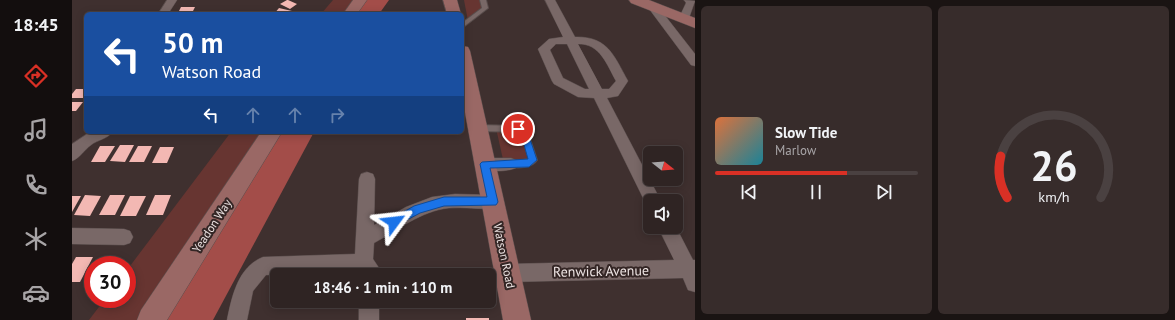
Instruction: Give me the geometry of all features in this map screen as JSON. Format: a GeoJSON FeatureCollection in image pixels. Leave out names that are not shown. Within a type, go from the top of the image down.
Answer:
{"type":"FeatureCollection","features":[{"type":"Feature","properties":{"kind":"street"},"geometry":{"type":"LineString","coordinates":[[164,12],[172,0]]}},
{"type":"Feature","properties":{"kind":"street"},"geometry":{"type":"LineString","coordinates":[[351,12],[360,0]]}},
{"type":"Feature","properties":{"kind":"street"},"geometry":{"type":"LineString","coordinates":[[450,0],[453,12]]}},
{"type":"Feature","properties":{"kind":"street"},"geometry":{"type":"LineString","coordinates":[[550,0],[650,194]]}},
{"type":"Feature","properties":{"kind":"street"},"geometry":{"type":"LineString","coordinates":[[636,0],[689,20],[691,3],[689,0]]}},
{"type":"Feature","properties":{"kind":"street"},"geometry":{"type":"LineString","coordinates":[[652,6],[695,62]]}},
{"type":"Feature","properties":{"kind":"street"},"geometry":{"type":"LineString","coordinates":[[585,40],[604,49],[622,81],[613,93],[583,94],[558,81],[544,49],[553,41],[571,41],[585,40]]}},
{"type":"Feature","properties":{"kind":"street","name":"Watson Road"},"geometry":{"type":"LineString","coordinates":[[464,65],[486,128],[485,164],[517,320]]}},
{"type":"Feature","properties":{"kind":"street"},"geometry":{"type":"LineString","coordinates":[[72,155],[80,144],[98,134]]}},
{"type":"Feature","properties":{"kind":"street","name":"Yeadon Way"},"geometry":{"type":"LineString","coordinates":[[151,320],[271,134]]}},
{"type":"Feature","properties":{"kind":"street"},"geometry":{"type":"LineString","coordinates":[[485,164],[511,164]]}},
{"type":"Feature","properties":{"kind":"street"},"geometry":{"type":"LineString","coordinates":[[367,179],[365,239],[367,268]]}},
{"type":"Feature","properties":{"kind":"street"},"geometry":{"type":"LineString","coordinates":[[365,239],[417,209],[433,204],[444,202],[493,202]]}},
{"type":"Feature","properties":{"kind":"street"},"geometry":{"type":"LineString","coordinates":[[671,234],[693,273]]}},
{"type":"Feature","properties":{"kind":"street"},"geometry":{"type":"LineString","coordinates":[[72,236],[124,237]]}},
{"type":"Feature","properties":{"kind":"street"},"geometry":{"type":"LineString","coordinates":[[237,320],[246,284],[253,273],[263,266],[332,268]]}},
{"type":"Feature","properties":{"kind":"street","name":"Renwick Avenue"},"geometry":{"type":"LineString","coordinates":[[508,273],[693,273]]}},
{"type":"Feature","properties":{"kind":"street"},"geometry":{"type":"LineString","coordinates":[[369,308],[369,320]]}},
{"type":"Feature","properties":{"kind":"lane"},"geometry":{"type":"LineString","coordinates":[[464,24],[485,8],[483,0]]}},
{"type":"Feature","properties":{"kind":"lane"},"geometry":{"type":"LineString","coordinates":[[486,128],[518,129],[524,132],[533,160],[529,163],[511,164]]}},
{"type":"Feature","properties":{"kind":"shaded area"},"geometry":{"type":"Polygon","coordinates":[[[333,0],[354,0],[345,12],[323,12],[333,0]]]}},
{"type":"Feature","properties":{"kind":"shaded area"},"geometry":{"type":"Polygon","coordinates":[[[367,0],[389,0],[380,12],[358,12],[367,0]]]}},
{"type":"Feature","properties":{"kind":"shaded area"},"geometry":{"type":"Polygon","coordinates":[[[464,0],[483,0],[485,7],[468,21],[464,0]]]}},
{"type":"Feature","properties":{"kind":"shaded area"},"geometry":{"type":"Polygon","coordinates":[[[496,128],[524,132],[533,160],[504,164],[496,128]]]}},
{"type":"Feature","properties":{"kind":"shaded area"},"geometry":{"type":"Polygon","coordinates":[[[229,134],[263,134],[140,320],[89,320],[98,308],[136,308],[136,258],[229,134]]]}},
{"type":"Feature","properties":{"kind":"shaded area"},"geometry":{"type":"Polygon","coordinates":[[[281,134],[313,134],[213,320],[165,320],[281,134]]]}},
{"type":"Feature","properties":{"kind":"building"},"geometry":{"type":"Polygon","coordinates":[[[287,0],[297,4],[290,9],[280,4],[287,0]]]}},
{"type":"Feature","properties":{"kind":"building"},"geometry":{"type":"Polygon","coordinates":[[[181,7],[195,7],[192,12],[178,12],[181,7]]]}},
{"type":"Feature","properties":{"kind":"building"},"geometry":{"type":"Polygon","coordinates":[[[279,8],[292,11],[291,12],[276,12],[279,8]]]}},
{"type":"Feature","properties":{"kind":"building"},"geometry":{"type":"Polygon","coordinates":[[[76,89],[84,89],[84,98],[72,98],[72,94],[76,89]]]}},
{"type":"Feature","properties":{"kind":"building"},"geometry":{"type":"Polygon","coordinates":[[[72,102],[83,102],[76,111],[72,111],[72,102]]]}},
{"type":"Feature","properties":{"kind":"building"},"geometry":{"type":"Polygon","coordinates":[[[120,145],[134,145],[125,162],[110,161],[120,145]]]}},
{"type":"Feature","properties":{"kind":"building"},"geometry":{"type":"Polygon","coordinates":[[[100,146],[115,146],[105,162],[91,162],[100,146]]]}},
{"type":"Feature","properties":{"kind":"building"},"geometry":{"type":"Polygon","coordinates":[[[138,146],[152,146],[144,162],[129,162],[138,146]]]}},
{"type":"Feature","properties":{"kind":"building"},"geometry":{"type":"Polygon","coordinates":[[[160,147],[174,147],[167,163],[152,163],[160,147]]]}},
{"type":"Feature","properties":{"kind":"building"},"geometry":{"type":"Polygon","coordinates":[[[85,195],[101,196],[90,216],[74,215],[85,195]]]}},
{"type":"Feature","properties":{"kind":"building"},"geometry":{"type":"Polygon","coordinates":[[[110,195],[125,195],[115,215],[99,215],[110,195]]]}},
{"type":"Feature","properties":{"kind":"building"},"geometry":{"type":"Polygon","coordinates":[[[155,195],[171,195],[163,215],[146,215],[155,195]]]}},
{"type":"Feature","properties":{"kind":"building"},"geometry":{"type":"Polygon","coordinates":[[[72,196],[81,196],[72,212],[72,196]]]}},
{"type":"Feature","properties":{"kind":"building"},"geometry":{"type":"Polygon","coordinates":[[[130,196],[146,196],[136,216],[120,216],[130,196]]]}},
{"type":"Feature","properties":{"kind":"building"},"geometry":{"type":"Polygon","coordinates":[[[76,257],[84,257],[84,274],[80,282],[72,282],[72,264],[76,257]]]}},
{"type":"Feature","properties":{"kind":"building"},"geometry":{"type":"Polygon","coordinates":[[[466,318],[489,318],[489,320],[466,320],[466,318]]]}},
{"type":"Feature","properties":{"kind":"route"},"geometry":{"type":"LineString","coordinates":[[394,222],[417,209],[433,204],[444,202],[493,202],[485,164],[529,163],[533,160],[524,132],[518,129]]}}]}
